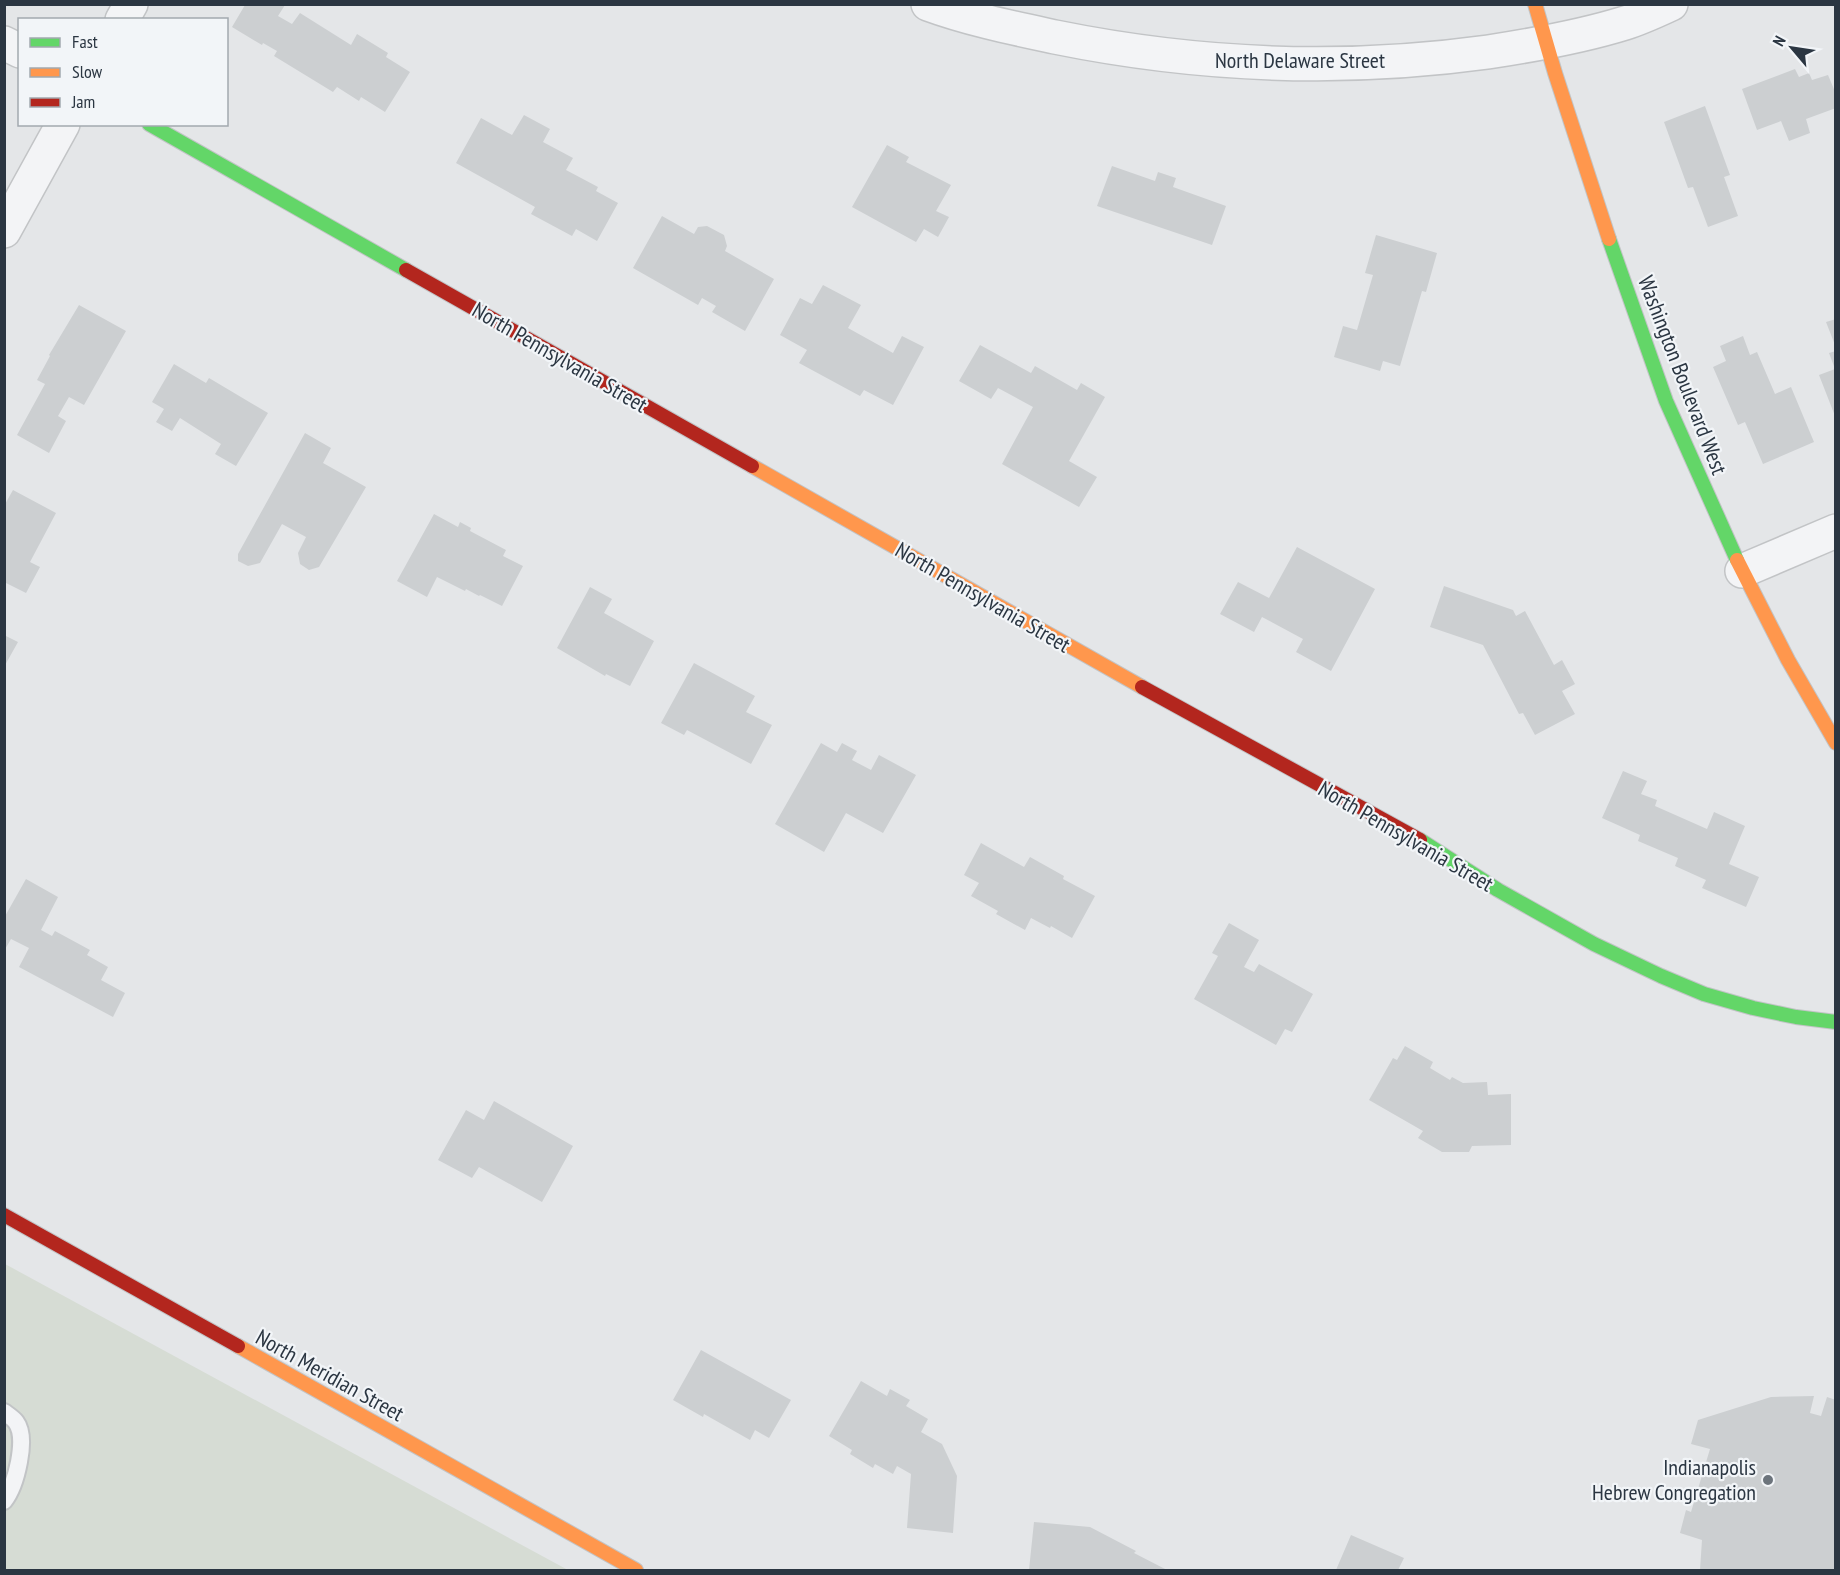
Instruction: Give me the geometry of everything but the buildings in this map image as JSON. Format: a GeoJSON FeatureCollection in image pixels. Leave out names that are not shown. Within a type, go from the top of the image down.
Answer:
{"type":"FeatureCollection","features":[{"type":"Feature","properties":{"kind":"street"},"geometry":{"type":"LineString","coordinates":[[123,18],[130,4]]}},
{"type":"Feature","properties":{"kind":"street","name":"North Delaware Street"},"geometry":{"type":"LineString","coordinates":[[928,4],[1022,30],[1089,44],[1181,58],[1272,64],[1364,64],[1455,56],[1545,43],[1626,22],[1671,4]]}},
{"type":"Feature","properties":{"kind":"street","name":"Washington Boulevard West"},"geometry":{"type":"LineString","coordinates":[[1535,4],[1545,43],[1620,272],[1666,401],[1742,571],[1807,695],[1836,743]]}},
{"type":"Feature","properties":{"kind":"street"},"geometry":{"type":"LineString","coordinates":[[4,43],[18,50]]}},
{"type":"Feature","properties":{"kind":"street"},"geometry":{"type":"LineString","coordinates":[[4,231],[62,126]]}},
{"type":"Feature","properties":{"kind":"street","name":"North Pennsylvania Street"},"geometry":{"type":"LineString","coordinates":[[152,126],[1150,692],[1427,844],[1498,890],[1594,944],[1661,976],[1713,996],[1753,1008],[1836,1022]]}},
{"type":"Feature","properties":{"kind":"street"},"geometry":{"type":"LineString","coordinates":[[1742,571],[1836,531]]}},
{"type":"Feature","properties":{"kind":"street","name":"North Meridian Street"},"geometry":{"type":"LineString","coordinates":[[4,1215],[636,1570]]}},
{"type":"Feature","properties":{"kind":"lane"},"geometry":{"type":"LineString","coordinates":[[4,1412],[17,1422],[21,1442],[17,1473],[9,1496],[4,1501]]}},
{"type":"Feature","properties":{"kind":"shaded area"},"geometry":{"type":"Polygon","coordinates":[[[5,1264],[568,1570],[5,1570],[5,1264]]]}},
{"type":"Feature","properties":{"kind":"traffic: fast"},"geometry":{"type":"LineString","coordinates":[[153,126],[406,270]]}},
{"type":"Feature","properties":{"kind":"traffic: fast"},"geometry":{"type":"LineString","coordinates":[[1609,239],[1666,401],[1737,560]]}},
{"type":"Feature","properties":{"kind":"traffic: fast"},"geometry":{"type":"LineString","coordinates":[[1420,840],[1498,890],[1594,944],[1661,976],[1704,994],[1753,1008],[1836,1022]]}},
{"type":"Feature","properties":{"kind":"traffic: slow"},"geometry":{"type":"LineString","coordinates":[[1535,4],[1609,239]]}},
{"type":"Feature","properties":{"kind":"traffic: slow"},"geometry":{"type":"LineString","coordinates":[[752,466],[1142,687]]}},
{"type":"Feature","properties":{"kind":"traffic: slow"},"geometry":{"type":"LineString","coordinates":[[1737,560],[1788,660],[1836,743]]}},
{"type":"Feature","properties":{"kind":"traffic: slow"},"geometry":{"type":"LineString","coordinates":[[238,1346],[636,1570]]}},
{"type":"Feature","properties":{"kind":"traffic: jam"},"geometry":{"type":"LineString","coordinates":[[406,270],[752,466]]}},
{"type":"Feature","properties":{"kind":"traffic: jam"},"geometry":{"type":"LineString","coordinates":[[1142,687],[1420,840]]}},
{"type":"Feature","properties":{"kind":"traffic: jam"},"geometry":{"type":"LineString","coordinates":[[4,1215],[238,1346]]}},
{"type":"Feature","properties":{"kind":"place","name":"Indianapolis Hebrew Congregation"},"geometry":{"type":"Point","coordinates":[1768,1480]}}]}
